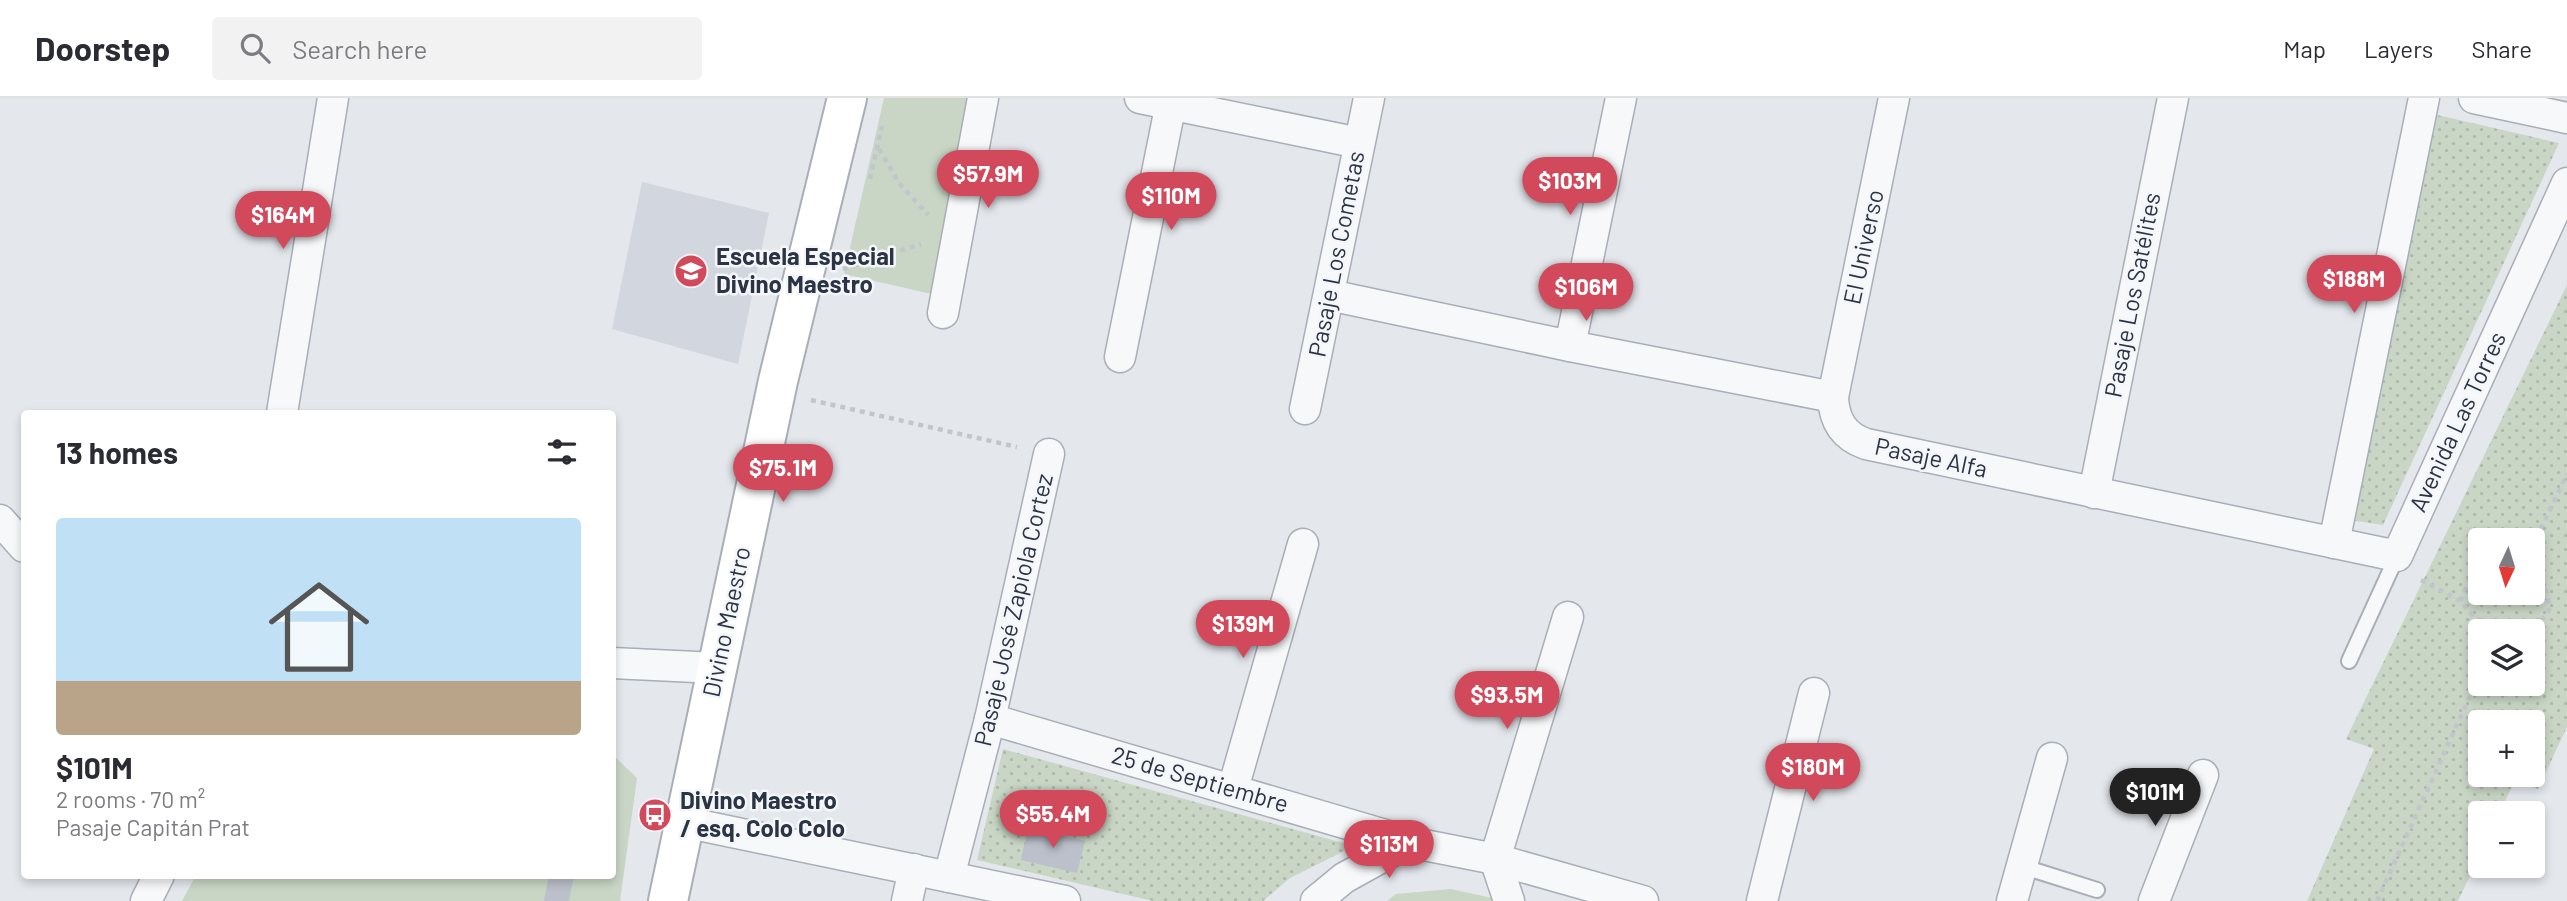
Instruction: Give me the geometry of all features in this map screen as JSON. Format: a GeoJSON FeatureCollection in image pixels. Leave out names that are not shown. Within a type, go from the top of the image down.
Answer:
{"type":"FeatureCollection","features":[{"type":"Feature","properties":{"kind":"street"},"geometry":{"type":"LineString","coordinates":[[282,410],[333,98]]}},
{"type":"Feature","properties":{"kind":"street","name":"Divino Maestro"},"geometry":{"type":"LineString","coordinates":[[668,901],[778,381],[847,98]]}},
{"type":"Feature","properties":{"kind":"street"},"geometry":{"type":"LineString","coordinates":[[943,313],[984,98]]}},
{"type":"Feature","properties":{"kind":"street"},"geometry":{"type":"LineString","coordinates":[[1140,98],[1172,101],[1359,143]]}},
{"type":"Feature","properties":{"kind":"street","name":"Pasaje Los Cometas"},"geometry":{"type":"LineString","coordinates":[[1305,409],[1368,98]]}},
{"type":"Feature","properties":{"kind":"street"},"geometry":{"type":"LineString","coordinates":[[1570,346],[1621,98]]}},
{"type":"Feature","properties":{"kind":"street","name":"El Universo"},"geometry":{"type":"LineString","coordinates":[[1833,397],[1894,98]]}},
{"type":"Feature","properties":{"kind":"street","name":"Pasaje Los Satélites"},"geometry":{"type":"LineString","coordinates":[[2094,492],[2173,98]]}},
{"type":"Feature","properties":{"kind":"street"},"geometry":{"type":"LineString","coordinates":[[2334,543],[2424,98]]}},
{"type":"Feature","properties":{"kind":"street"},"geometry":{"type":"LineString","coordinates":[[2474,98],[2567,118]]}},
{"type":"Feature","properties":{"kind":"street"},"geometry":{"type":"LineString","coordinates":[[1120,356],[1172,101]]}},
{"type":"Feature","properties":{"kind":"street","name":"Avenida Las Torres"},"geometry":{"type":"LineString","coordinates":[[2394,561],[2567,183]]}},
{"type":"Feature","properties":{"kind":"street"},"geometry":{"type":"LineString","coordinates":[[1329,295],[1570,346],[1833,397]]}},
{"type":"Feature","properties":{"kind":"street","name":"Pasaje Alfa"},"geometry":{"type":"LineString","coordinates":[[1833,397],[1839,425],[1855,440],[2334,543],[2394,561]]}},
{"type":"Feature","properties":{"kind":"street","name":"Pasaje José Zapiola Cortez"},"geometry":{"type":"LineString","coordinates":[[949,877],[990,719],[1049,454]]}},
{"type":"Feature","properties":{"kind":"street"},"geometry":{"type":"LineString","coordinates":[[0,520],[21,544]]}},
{"type":"Feature","properties":{"kind":"street"},"geometry":{"type":"LineString","coordinates":[[1233,789],[1303,544]]}},
{"type":"Feature","properties":{"kind":"street"},"geometry":{"type":"LineString","coordinates":[[1509,901],[1495,859],[1568,617]]}},
{"type":"Feature","properties":{"kind":"street"},"geometry":{"type":"LineString","coordinates":[[616,663],[717,668]]}},
{"type":"Feature","properties":{"kind":"street"},"geometry":{"type":"LineString","coordinates":[[1762,901],[1814,693]]}},
{"type":"Feature","properties":{"kind":"street","name":"25 de Septiembre"},"geometry":{"type":"LineString","coordinates":[[990,719],[1409,842],[1495,859]]}},
{"type":"Feature","properties":{"kind":"street"},"geometry":{"type":"LineString","coordinates":[[2012,901],[2052,758]]}},
{"type":"Feature","properties":{"kind":"street"},"geometry":{"type":"LineString","coordinates":[[2154,901],[2203,775]]}},
{"type":"Feature","properties":{"kind":"street"},"geometry":{"type":"LineString","coordinates":[[684,822],[1065,901]]}},
{"type":"Feature","properties":{"kind":"street"},"geometry":{"type":"LineString","coordinates":[[1316,901],[1353,872],[1409,842]]}},
{"type":"Feature","properties":{"kind":"street"},"geometry":{"type":"LineString","coordinates":[[1495,859],[1643,901]]}},
{"type":"Feature","properties":{"kind":"street"},"geometry":{"type":"LineString","coordinates":[[907,901],[914,869]]}},
{"type":"Feature","properties":{"kind":"street"},"geometry":{"type":"LineString","coordinates":[[146,901],[157,879]]}},
{"type":"Feature","properties":{"kind":"lane","name":"Avenida Las Torres"},"geometry":{"type":"LineString","coordinates":[[2349,662],[2394,561]]}},
{"type":"Feature","properties":{"kind":"lane"},"geometry":{"type":"LineString","coordinates":[[2021,866],[2097,890]]}},
{"type":"Feature","properties":{"kind":"path"},"geometry":{"type":"LineString","coordinates":[[878,149],[899,183],[925,212],[957,237]]}},
{"type":"Feature","properties":{"kind":"path"},"geometry":{"type":"LineString","coordinates":[[839,270],[913,245],[957,237]]}},
{"type":"Feature","properties":{"kind":"path","name":"Pasaje José Zapiola Cortez"},"geometry":{"type":"LineString","coordinates":[[778,381],[795,397],[1049,454]]}},
{"type":"Feature","properties":{"kind":"path"},"geometry":{"type":"LineString","coordinates":[[2541,528],[2567,474]]}},
{"type":"Feature","properties":{"kind":"path"},"geometry":{"type":"LineString","coordinates":[[2394,561],[2460,601],[2478,619]]}},
{"type":"Feature","properties":{"kind":"path"},"geometry":{"type":"LineString","coordinates":[[2460,601],[2468,582]]}},
{"type":"Feature","properties":{"kind":"path"},"geometry":{"type":"LineString","coordinates":[[2542,619],[2549,611],[2549,596],[2545,589]]}},
{"type":"Feature","properties":{"kind":"path"},"geometry":{"type":"LineString","coordinates":[[2377,901],[2470,696]]}},
{"type":"Feature","properties":{"kind":"shaded area","name":"Escuela Especial Divino Maestro"},"geometry":{"type":"Polygon","coordinates":[[[642,182],[769,213],[738,364],[612,329],[642,182]]]}},
{"type":"Feature","properties":{"kind":"green space"},"geometry":{"type":"Polygon","coordinates":[[[884,98],[974,98],[936,295],[844,274],[884,98]]]}},
{"type":"Feature","properties":{"kind":"green space"},"geometry":{"type":"Polygon","coordinates":[[[2437,115],[2559,143],[2383,525],[2350,520],[2437,115]]]}},
{"type":"Feature","properties":{"kind":"green space"},"geometry":{"type":"Polygon","coordinates":[[[2567,285],[2567,727],[2545,774],[2545,710],[2468,710],[2468,787],[2512,787],[2505,801],[2468,801],[2469,878],[2458,901],[2307,901],[2374,749],[2346,739],[2567,285]]]}},
{"type":"Feature","properties":{"kind":"green space"},"geometry":{"type":"Polygon","coordinates":[[[1003,749],[1354,846],[1290,878],[1263,901],[1153,901],[977,860],[1003,749]]]}},
{"type":"Feature","properties":{"kind":"green space"},"geometry":{"type":"Polygon","coordinates":[[[616,758],[637,778],[620,901],[182,901],[194,879],[616,879],[616,758]]]}},
{"type":"Feature","properties":{"kind":"green space"},"geometry":{"type":"Polygon","coordinates":[[[1451,889],[1492,898],[1493,901],[1387,901],[1396,894],[1451,889]]]}},
{"type":"Feature","properties":{"kind":"building"},"geometry":{"type":"Polygon","coordinates":[[[1028,828],[1085,841],[1077,873],[1021,860],[1028,828]]]}},
{"type":"Feature","properties":{"kind":"building"},"geometry":{"type":"Polygon","coordinates":[[[548,879],[573,879],[569,901],[544,901],[548,879]]]}},
{"type":"Feature","properties":{"kind":"place","name":"Escuela Especial Divino Maestro"},"geometry":{"type":"Point","coordinates":[691,271]}},
{"type":"Feature","properties":{"kind":"place","name":"Divino Maestro / esq. Colo Colo"},"geometry":{"type":"Point","coordinates":[655,815]}}]}
